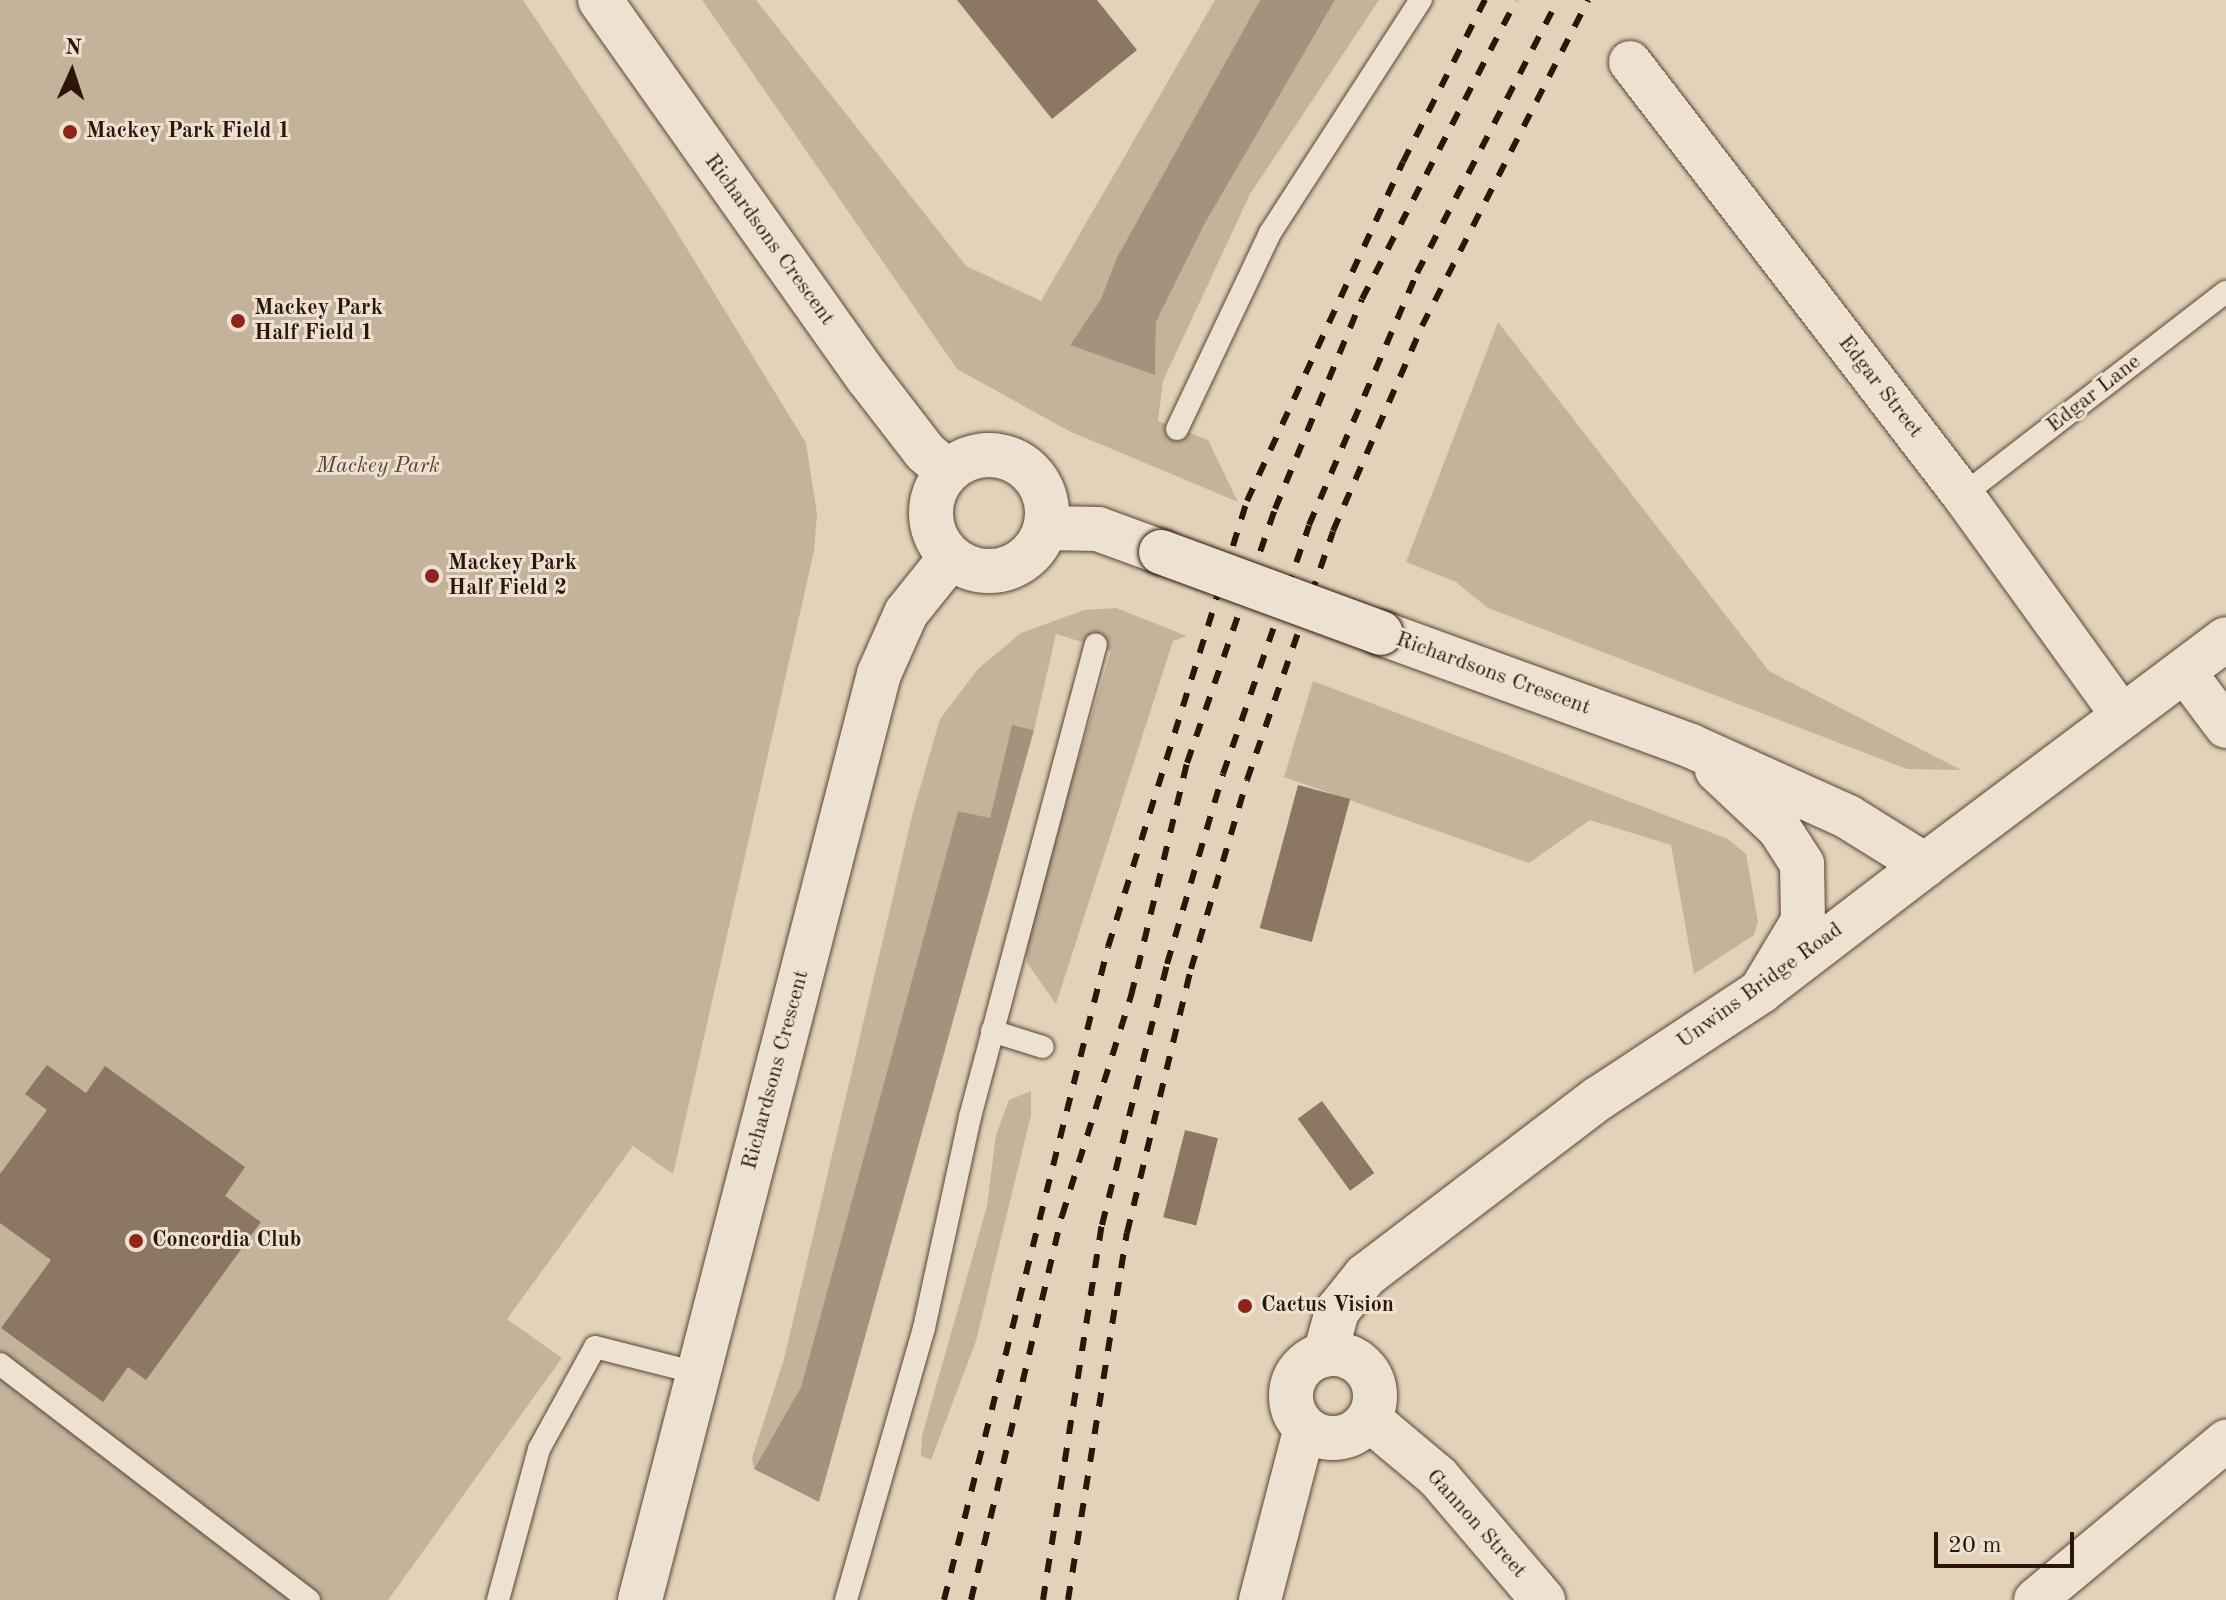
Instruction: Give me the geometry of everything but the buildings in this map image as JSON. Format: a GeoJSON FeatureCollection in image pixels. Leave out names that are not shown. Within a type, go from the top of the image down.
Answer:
{"type":"FeatureCollection","features":[{"type":"Feature","properties":{"kind":"main road","name":"Richardsons Crescent"},"geometry":{"type":"LineString","coordinates":[[600,0],[868,378],[925,452],[948,472]]}},
{"type":"Feature","properties":{"kind":"main road"},"geometry":{"type":"LineString","coordinates":[[981,455],[1019,462],[1044,491],[1046,528],[1038,546],[1007,569],[987,572],[950,558],[931,525],[930,506],[948,472],[981,455]]}},
{"type":"Feature","properties":{"kind":"main road","name":"Richardsons Crescent"},"geometry":{"type":"LineString","coordinates":[[1046,528],[1098,529],[1691,746],[1848,817],[1925,865]]}},
{"type":"Feature","properties":{"kind":"main road","name":"Richardsons Crescent"},"geometry":{"type":"LineString","coordinates":[[645,1599],[697,1373],[879,674],[906,613],[950,558]]}},
{"type":"Feature","properties":{"kind":"main road","name":"Unwins Bridge Road"},"geometry":{"type":"LineString","coordinates":[[1325,1355],[1337,1311],[1365,1276],[1599,1098],[1761,991],[2226,639]]}},
{"type":"Feature","properties":{"kind":"main road"},"geometry":{"type":"LineString","coordinates":[[1691,746],[1779,828],[1802,864],[1803,921],[1761,991]]}},
{"type":"Feature","properties":{"kind":"main road"},"geometry":{"type":"LineString","coordinates":[[1325,1355],[1350,1357],[1369,1372],[1376,1396],[1369,1419],[1338,1438],[1326,1438],[1305,1427],[1292,1404],[1291,1391],[1302,1368],[1325,1355]]}},
{"type":"Feature","properties":{"kind":"main road","name":"Gannon Street"},"geometry":{"type":"LineString","coordinates":[[1369,1419],[1438,1477],[1543,1600]]}},
{"type":"Feature","properties":{"kind":"street","name":"Edgar Street"},"geometry":{"type":"LineString","coordinates":[[1630,62],[1963,495],[2123,717]]}},
{"type":"Feature","properties":{"kind":"street"},"geometry":{"type":"LineString","coordinates":[[2184,671],[2226,727]]}},
{"type":"Feature","properties":{"kind":"street"},"geometry":{"type":"LineString","coordinates":[[1260,1600],[1305,1427]]}},
{"type":"Feature","properties":{"kind":"street"},"geometry":{"type":"LineString","coordinates":[[2035,1600],[2226,1441]]}},
{"type":"Feature","properties":{"kind":"lane"},"geometry":{"type":"LineString","coordinates":[[1177,429],[1270,233],[1421,0]]}},
{"type":"Feature","properties":{"kind":"lane","name":"Edgar Lane"},"geometry":{"type":"LineString","coordinates":[[1963,495],[2226,292]]}},
{"type":"Feature","properties":{"kind":"lane"},"geometry":{"type":"LineString","coordinates":[[846,1600],[924,1328],[992,1031],[1096,645]]}},
{"type":"Feature","properties":{"kind":"lane"},"geometry":{"type":"LineString","coordinates":[[992,1031],[1043,1047]]}},
{"type":"Feature","properties":{"kind":"lane"},"geometry":{"type":"LineString","coordinates":[[498,1600],[539,1449],[595,1347],[697,1373]]}},
{"type":"Feature","properties":{"kind":"lane"},"geometry":{"type":"LineString","coordinates":[[0,1364],[309,1600]]}},
{"type":"Feature","properties":{"kind":"green space","name":"Mackey Park"},"geometry":{"type":"Polygon","coordinates":[[[0,0],[523,0],[664,211],[806,443],[817,514],[814,551],[673,1174],[633,1146],[507,1319],[562,1358],[388,1600],[0,1600],[0,0]]]}},
{"type":"Feature","properties":{"kind":"green space"},"geometry":{"type":"Polygon","coordinates":[[[702,0],[756,0],[966,266],[1041,301],[1215,0],[1260,0],[1116,259],[1101,299],[1070,345],[1155,374],[1156,322],[1204,225],[1335,0],[1379,0],[1250,194],[1163,381],[1158,421],[1208,440],[1238,502],[1069,431],[957,369],[702,0]]]}},
{"type":"Feature","properties":{"kind":"green space"},"geometry":{"type":"Polygon","coordinates":[[[1498,322],[1769,671],[1961,770],[1907,769],[1488,608],[1456,582],[1406,562],[1498,322]]]}},
{"type":"Feature","properties":{"kind":"green space"},"geometry":{"type":"Polygon","coordinates":[[[1116,608],[1187,636],[1173,641],[1056,1004],[1027,963],[1026,932],[1111,651],[1056,634],[1034,730],[1012,726],[990,818],[958,811],[801,1387],[754,1469],[752,1458],[784,1359],[913,812],[940,719],[978,669],[1021,633],[1084,610],[1116,608]]]}},
{"type":"Feature","properties":{"kind":"green space"},"geometry":{"type":"Polygon","coordinates":[[[1313,681],[1728,839],[1746,854],[1758,922],[1754,935],[1694,974],[1671,845],[1590,820],[1529,863],[1284,777],[1313,681]]]}},
{"type":"Feature","properties":{"kind":"green space"},"geometry":{"type":"Polygon","coordinates":[[[1031,1091],[1031,1115],[976,1341],[931,1460],[921,1456],[922,1436],[987,1206],[996,1135],[1009,1100],[1031,1091]]]}},
{"type":"Feature","properties":{"kind":"shaded area"},"geometry":{"type":"Polygon","coordinates":[[[1260,0],[1335,0],[1204,225],[1156,322],[1155,375],[1070,345],[1101,299],[1116,259],[1260,0]]]}},
{"type":"Feature","properties":{"kind":"shaded area"},"geometry":{"type":"Polygon","coordinates":[[[1012,725],[1034,730],[819,1502],[754,1469],[801,1387],[958,811],[990,818],[1012,725]]]}},
{"type":"Feature","properties":{"kind":"railway"},"geometry":{"type":"LineString","coordinates":[[944,1600],[1108,947],[1247,501],[1403,162],[1485,0]]}},
{"type":"Feature","properties":{"kind":"railway"},"geometry":{"type":"LineString","coordinates":[[971,1600],[1062,1216],[1131,996],[1187,763],[1275,509],[1362,299],[1516,0]]}},
{"type":"Feature","properties":{"kind":"railway"},"geometry":{"type":"LineString","coordinates":[[1043,1600],[1102,1225],[1167,964],[1223,774],[1309,525],[1417,273],[1558,0]]}},
{"type":"Feature","properties":{"kind":"railway"},"geometry":{"type":"LineString","coordinates":[[1068,1600],[1127,1233],[1191,969],[1247,780],[1333,531],[1422,326],[1588,0]]}},
{"type":"Feature","properties":{"kind":"place","name":"Mackey Park Field 1"},"geometry":{"type":"Point","coordinates":[70,132]}},
{"type":"Feature","properties":{"kind":"place","name":"Mackey Park Half Field 1"},"geometry":{"type":"Point","coordinates":[238,321]}},
{"type":"Feature","properties":{"kind":"place","name":"Mackey Park Half Field 2"},"geometry":{"type":"Point","coordinates":[432,576]}},
{"type":"Feature","properties":{"kind":"place","name":"Concordia Club"},"geometry":{"type":"Point","coordinates":[136,1241]}},
{"type":"Feature","properties":{"kind":"place","name":"Cactus Vision"},"geometry":{"type":"Point","coordinates":[1245,1306]}}]}
